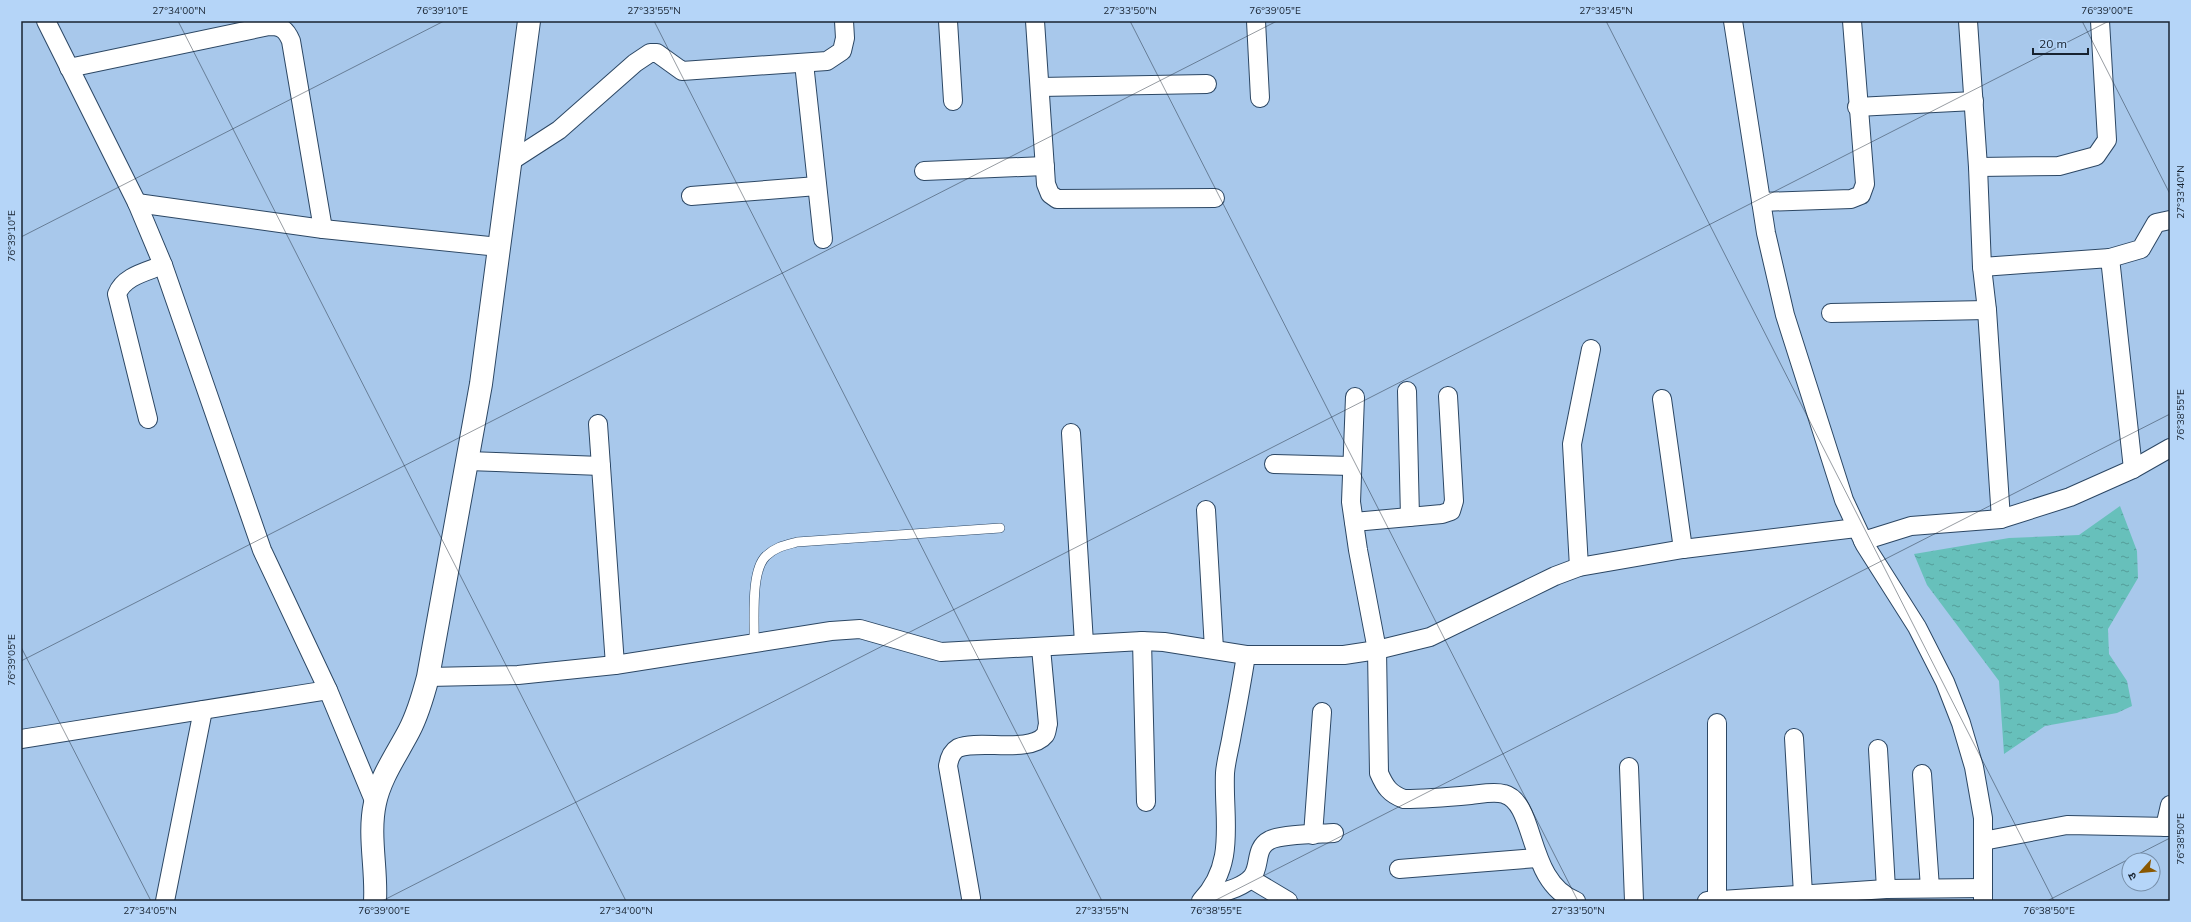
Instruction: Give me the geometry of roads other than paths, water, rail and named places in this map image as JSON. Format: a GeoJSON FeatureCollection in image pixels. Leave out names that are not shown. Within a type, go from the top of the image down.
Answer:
{"type":"FeatureCollection","features":[{"type":"Feature","properties":{"kind":"street"},"geometry":{"type":"LineString","coordinates":[[46,21],[137,203],[163,265],[262,550],[328,690],[375,803]]}},
{"type":"Feature","properties":{"kind":"street"},"geometry":{"type":"LineString","coordinates":[[376,899],[372,826],[375,803],[383,780],[422,702],[428,677],[481,384],[529,21]]}},
{"type":"Feature","properties":{"kind":"street"},"geometry":{"type":"LineString","coordinates":[[510,161],[559,130],[635,63],[650,53],[657,53],[682,71],[804,63],[827,60],[842,51],[845,38],[844,21]]}},
{"type":"Feature","properties":{"kind":"street"},"geometry":{"type":"LineString","coordinates":[[948,21],[953,101]]}},
{"type":"Feature","properties":{"kind":"street"},"geometry":{"type":"LineString","coordinates":[[1035,21],[1046,184],[1050,194],[1057,200],[1214,198]]}},
{"type":"Feature","properties":{"kind":"street"},"geometry":{"type":"LineString","coordinates":[[1256,21],[1260,98]]}},
{"type":"Feature","properties":{"kind":"street"},"geometry":{"type":"LineString","coordinates":[[1717,723],[1712,900],[1886,889],[1930,888],[1983,894],[1983,818],[1974,767],[1961,723],[1945,682],[1917,627],[1860,535],[1844,500],[1785,315],[1766,233],[1733,21]]}},
{"type":"Feature","properties":{"kind":"street"},"geometry":{"type":"LineString","coordinates":[[1762,202],[1851,199],[1861,194],[1865,184],[1852,21]]}},
{"type":"Feature","properties":{"kind":"street"},"geometry":{"type":"LineString","coordinates":[[1968,21],[1978,167],[1982,266],[1987,310],[2001,519]]}},
{"type":"Feature","properties":{"kind":"street"},"geometry":{"type":"LineString","coordinates":[[1978,167],[2059,166],[2096,156],[2106,140],[2100,21]]}},
{"type":"Feature","properties":{"kind":"street"},"geometry":{"type":"LineString","coordinates":[[69,68],[269,26],[279,26],[286,31],[291,40],[323,229]]}},
{"type":"Feature","properties":{"kind":"street"},"geometry":{"type":"LineString","coordinates":[[804,63],[823,239]]}},
{"type":"Feature","properties":{"kind":"street"},"geometry":{"type":"LineString","coordinates":[[1040,87],[1207,84]]}},
{"type":"Feature","properties":{"kind":"street"},"geometry":{"type":"LineString","coordinates":[[1858,107],[1974,101]]}},
{"type":"Feature","properties":{"kind":"street"},"geometry":{"type":"LineString","coordinates":[[924,171],[1045,166]]}},
{"type":"Feature","properties":{"kind":"street"},"geometry":{"type":"LineString","coordinates":[[691,196],[817,186]]}},
{"type":"Feature","properties":{"kind":"street"},"geometry":{"type":"LineString","coordinates":[[137,203],[323,229],[499,247]]}},
{"type":"Feature","properties":{"kind":"street"},"geometry":{"type":"LineString","coordinates":[[1982,266],[2110,258],[2142,249],[2156,223],[2170,220]]}},
{"type":"Feature","properties":{"kind":"street"},"geometry":{"type":"LineString","coordinates":[[2110,258],[2133,469]]}},
{"type":"Feature","properties":{"kind":"street"},"geometry":{"type":"LineString","coordinates":[[148,419],[118,294],[120,286],[128,279],[163,265]]}},
{"type":"Feature","properties":{"kind":"street"},"geometry":{"type":"LineString","coordinates":[[1831,313],[1987,310]]}},
{"type":"Feature","properties":{"kind":"street"},"geometry":{"type":"LineString","coordinates":[[1579,567],[1572,444],[1590,349]]}},
{"type":"Feature","properties":{"kind":"street"},"geometry":{"type":"LineString","coordinates":[[1407,391],[1410,517]]}},
{"type":"Feature","properties":{"kind":"street"},"geometry":{"type":"LineString","coordinates":[[1354,522],[1442,514],[1451,511],[1454,501],[1448,396]]}},
{"type":"Feature","properties":{"kind":"street"},"geometry":{"type":"LineString","coordinates":[[1355,397],[1351,466],[1351,502],[1377,650],[1379,773],[1384,785],[1392,795],[1404,799],[1496,793],[1514,798],[1521,809],[1537,858],[1551,882],[1561,892],[1576,901]]}},
{"type":"Feature","properties":{"kind":"street"},"geometry":{"type":"LineString","coordinates":[[1662,399],[1683,549]]}},
{"type":"Feature","properties":{"kind":"street"},"geometry":{"type":"LineString","coordinates":[[598,424],[615,665]]}},
{"type":"Feature","properties":{"kind":"street"},"geometry":{"type":"LineString","coordinates":[[1071,433],[1084,643]]}},
{"type":"Feature","properties":{"kind":"street"},"geometry":{"type":"LineString","coordinates":[[428,677],[518,675],[615,665],[754,643],[860,629],[941,652],[1041,648],[1084,643],[1164,642],[1246,655],[1344,655],[1377,650],[1430,637],[1555,576],[1579,567],[1683,549],[1860,535],[1911,526],[2001,519],[2070,497],[2133,469],[2170,448]]}},
{"type":"Feature","properties":{"kind":"street"},"geometry":{"type":"LineString","coordinates":[[468,461],[601,466]]}},
{"type":"Feature","properties":{"kind":"street"},"geometry":{"type":"LineString","coordinates":[[1274,464],[1351,466]]}},
{"type":"Feature","properties":{"kind":"street"},"geometry":{"type":"LineString","coordinates":[[1206,510],[1214,649]]}},
{"type":"Feature","properties":{"kind":"street"},"geometry":{"type":"LineString","coordinates":[[1142,642],[1146,802]]}},
{"type":"Feature","properties":{"kind":"street"},"geometry":{"type":"LineString","coordinates":[[970,898],[948,766],[950,755],[957,749],[969,747],[1028,744],[1040,740],[1046,734],[1048,724],[1041,648]]}},
{"type":"Feature","properties":{"kind":"street"},"geometry":{"type":"LineString","coordinates":[[1202,900],[1214,886],[1220,871],[1225,851],[1228,829],[1225,773],[1246,655]]}},
{"type":"Feature","properties":{"kind":"street"},"geometry":{"type":"LineString","coordinates":[[21,739],[328,690]]}},
{"type":"Feature","properties":{"kind":"street"},"geometry":{"type":"LineString","coordinates":[[165,901],[203,710]]}},
{"type":"Feature","properties":{"kind":"street"},"geometry":{"type":"LineString","coordinates":[[1313,835],[1322,712]]}},
{"type":"Feature","properties":{"kind":"street"},"geometry":{"type":"LineString","coordinates":[[1794,738],[1803,894]]}},
{"type":"Feature","properties":{"kind":"street"},"geometry":{"type":"LineString","coordinates":[[1878,748],[1886,889]]}},
{"type":"Feature","properties":{"kind":"street"},"geometry":{"type":"LineString","coordinates":[[1629,767],[1634,901]]}},
{"type":"Feature","properties":{"kind":"street"},"geometry":{"type":"LineString","coordinates":[[1922,774],[1930,888]]}},
{"type":"Feature","properties":{"kind":"street"},"geometry":{"type":"LineString","coordinates":[[1983,841],[2067,825],[2168,827],[2170,805]]}},
{"type":"Feature","properties":{"kind":"street"},"geometry":{"type":"LineString","coordinates":[[1202,900],[1238,886],[1251,879],[1260,850],[1270,840],[1334,833]]}},
{"type":"Feature","properties":{"kind":"street"},"geometry":{"type":"LineString","coordinates":[[1399,869],[1537,858]]}},
{"type":"Feature","properties":{"kind":"street"},"geometry":{"type":"LineString","coordinates":[[1251,879],[1288,901]]}},
{"type":"Feature","properties":{"kind":"street"},"geometry":{"type":"LineString","coordinates":[[1551,882],[1556,901]]}},
{"type":"Feature","properties":{"kind":"lane"},"geometry":{"type":"LineString","coordinates":[[754,643],[756,575],[765,557],[776,548],[797,542],[1000,528]]}},
{"type":"Feature","properties":{"kind":"water"},"geometry":{"type":"Polygon","coordinates":[[[2120,506],[2137,551],[2138,578],[2108,629],[2109,654],[2127,681],[2132,706],[2117,713],[2045,726],[2004,754],[1999,681],[1927,585],[1914,554],[2009,538],[2079,535],[2120,506]]]}}]}
